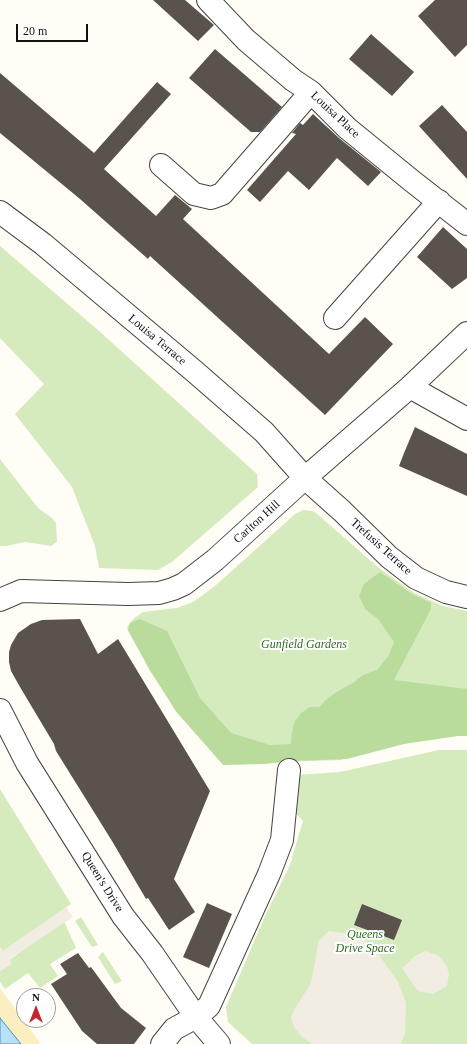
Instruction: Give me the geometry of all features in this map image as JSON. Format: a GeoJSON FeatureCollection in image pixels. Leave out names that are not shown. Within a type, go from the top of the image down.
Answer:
{"type":"FeatureCollection","features":[{"type":"Feature","properties":{"kind":"street","name":"Louisa Place"},"geometry":{"type":"LineString","coordinates":[[208,0],[246,40],[293,80],[311,92],[347,128],[467,224]]}},
{"type":"Feature","properties":{"kind":"street"},"geometry":{"type":"LineString","coordinates":[[161,165],[194,194],[210,198],[222,194],[311,92]]}},
{"type":"Feature","properties":{"kind":"street"},"geometry":{"type":"LineString","coordinates":[[335,318],[439,201]]}},
{"type":"Feature","properties":{"kind":"street","name":"Louisa Terrace"},"geometry":{"type":"LineString","coordinates":[[0,212],[43,244],[264,432],[305,478]]}},
{"type":"Feature","properties":{"kind":"street","name":"Carlton Hill"},"geometry":{"type":"LineString","coordinates":[[0,600],[21,591],[128,594],[159,593],[184,584],[215,560],[305,478],[410,387],[467,333]]}},
{"type":"Feature","properties":{"kind":"street"},"geometry":{"type":"LineString","coordinates":[[410,387],[467,419]]}},
{"type":"Feature","properties":{"kind":"street","name":"Trefusis Terrace"},"geometry":{"type":"LineString","coordinates":[[305,478],[390,557],[416,578],[446,592],[467,597]]}},
{"type":"Feature","properties":{"kind":"street","name":"Queen's Drive"},"geometry":{"type":"LineString","coordinates":[[0,710],[27,763],[123,916],[152,953],[196,1017],[219,1044]]}},
{"type":"Feature","properties":{"kind":"street"},"geometry":{"type":"LineString","coordinates":[[162,1044],[174,1029],[196,1017],[209,1006],[282,840],[289,770]]}},
{"type":"Feature","properties":{"kind":"green space"},"geometry":{"type":"Polygon","coordinates":[[[0,246],[98,330],[257,474],[258,487],[172,562],[158,570],[99,568],[95,546],[72,487],[15,414],[44,384],[0,338],[0,246]]]}},
{"type":"Feature","properties":{"kind":"green space"},"geometry":{"type":"Polygon","coordinates":[[[0,459],[38,508],[52,518],[56,523],[57,542],[51,546],[25,542],[0,546],[0,459]]]}},
{"type":"Feature","properties":{"kind":"green space","name":"Gunfield Gardens"},"geometry":{"type":"Polygon","coordinates":[[[303,510],[316,513],[379,568],[414,593],[443,606],[467,611],[467,689],[367,728],[342,760],[223,764],[176,712],[127,627],[133,619],[143,612],[177,608],[193,602],[215,586],[295,514],[303,510]]]}},
{"type":"Feature","properties":{"kind":"green space"},"geometry":{"type":"Polygon","coordinates":[[[380,572],[412,594],[431,603],[431,609],[394,680],[467,689],[467,736],[404,744],[347,759],[223,765],[176,711],[149,669],[128,630],[130,623],[140,619],[167,631],[200,698],[231,733],[270,745],[291,744],[295,721],[301,713],[310,707],[319,707],[335,693],[356,681],[363,675],[378,669],[389,655],[394,642],[378,619],[365,609],[359,596],[364,584],[380,572]]]}},
{"type":"Feature","properties":{"kind":"green space","name":"Queens Drive Space"},"geometry":{"type":"Polygon","coordinates":[[[439,750],[467,750],[467,1044],[252,1044],[228,1022],[226,1007],[265,916],[290,865],[303,821],[292,809],[297,775],[340,772],[439,750]]]}},
{"type":"Feature","properties":{"kind":"green space"},"geometry":{"type":"Polygon","coordinates":[[[0,789],[71,904],[3,951],[0,947],[0,789]]]}},
{"type":"Feature","properties":{"kind":"green space"},"geometry":{"type":"Polygon","coordinates":[[[81,917],[98,945],[92,947],[75,921],[81,917]]]}},
{"type":"Feature","properties":{"kind":"green space"},"geometry":{"type":"Polygon","coordinates":[[[64,921],[76,948],[50,964],[58,976],[40,988],[28,973],[5,989],[0,982],[0,971],[11,964],[9,960],[64,921]]]}},
{"type":"Feature","properties":{"kind":"green space"},"geometry":{"type":"Polygon","coordinates":[[[103,952],[122,981],[115,984],[98,957],[103,952]]]}},
{"type":"Feature","properties":{"kind":"sand"},"geometry":{"type":"Polygon","coordinates":[[[0,988],[16,1010],[16,1028],[29,1028],[41,1044],[0,1044],[0,988]]]}},
{"type":"Feature","properties":{"kind":"shaded area"},"geometry":{"type":"Polygon","coordinates":[[[66,907],[73,917],[9,959],[12,964],[0,971],[0,947],[3,951],[66,907]]]}},
{"type":"Feature","properties":{"kind":"shaded area"},"geometry":{"type":"Polygon","coordinates":[[[329,931],[344,933],[365,940],[376,951],[398,982],[406,1003],[405,1033],[401,1044],[312,1044],[302,1037],[294,1027],[291,1018],[294,1010],[311,983],[319,940],[329,931]]]}},
{"type":"Feature","properties":{"kind":"shaded area"},"geometry":{"type":"Polygon","coordinates":[[[425,951],[439,956],[446,965],[449,973],[447,986],[433,994],[418,991],[402,968],[415,956],[425,951]]]}},
{"type":"Feature","properties":{"kind":"water"},"geometry":{"type":"Polygon","coordinates":[[[0,1018],[21,1044],[0,1044],[0,1018]]]}},
{"type":"Feature","properties":{"kind":"building"},"geometry":{"type":"Polygon","coordinates":[[[153,0],[185,0],[214,25],[198,41],[153,0]]]}},
{"type":"Feature","properties":{"kind":"building"},"geometry":{"type":"Polygon","coordinates":[[[435,0],[467,0],[467,45],[455,57],[418,16],[435,0]]]}},
{"type":"Feature","properties":{"kind":"building"},"geometry":{"type":"Polygon","coordinates":[[[371,34],[414,72],[392,96],[349,59],[371,34]]]}},
{"type":"Feature","properties":{"kind":"building"},"geometry":{"type":"Polygon","coordinates":[[[215,49],[282,107],[260,132],[251,132],[189,78],[215,49]]]}},
{"type":"Feature","properties":{"kind":"building"},"geometry":{"type":"Polygon","coordinates":[[[0,73],[94,153],[157,82],[171,94],[104,169],[156,216],[175,195],[192,209],[183,219],[329,354],[365,317],[393,344],[325,415],[150,256],[148,259],[80,199],[0,133],[0,73]]]}},
{"type":"Feature","properties":{"kind":"building"},"geometry":{"type":"Polygon","coordinates":[[[442,105],[467,132],[467,179],[419,126],[442,105]]]}},
{"type":"Feature","properties":{"kind":"building"},"geometry":{"type":"Polygon","coordinates":[[[313,114],[339,138],[381,172],[368,186],[337,158],[309,190],[288,171],[260,202],[247,190],[296,134],[292,133],[300,123],[303,125],[313,114]]]}},
{"type":"Feature","properties":{"kind":"building"},"geometry":{"type":"Polygon","coordinates":[[[443,227],[467,249],[467,278],[452,289],[417,257],[443,227]]]}},
{"type":"Feature","properties":{"kind":"building"},"geometry":{"type":"Polygon","coordinates":[[[415,427],[467,454],[467,496],[399,466],[415,427]]]}},
{"type":"Feature","properties":{"kind":"building"},"geometry":{"type":"Polygon","coordinates":[[[80,619],[98,654],[118,639],[210,791],[174,879],[195,912],[169,930],[148,898],[146,899],[56,751],[54,744],[11,671],[9,652],[18,633],[31,624],[42,620],[80,619]]]}},
{"type":"Feature","properties":{"kind":"building"},"geometry":{"type":"Polygon","coordinates":[[[207,903],[232,914],[209,968],[183,957],[207,903]]]}},
{"type":"Feature","properties":{"kind":"building"},"geometry":{"type":"Polygon","coordinates":[[[362,904],[402,920],[394,940],[354,925],[362,904]]]}},
{"type":"Feature","properties":{"kind":"building"},"geometry":{"type":"Polygon","coordinates":[[[78,953],[89,968],[91,967],[121,1008],[146,1028],[134,1044],[97,1044],[82,1031],[56,992],[56,988],[54,988],[51,984],[67,974],[60,964],[78,953]]]}}]}
